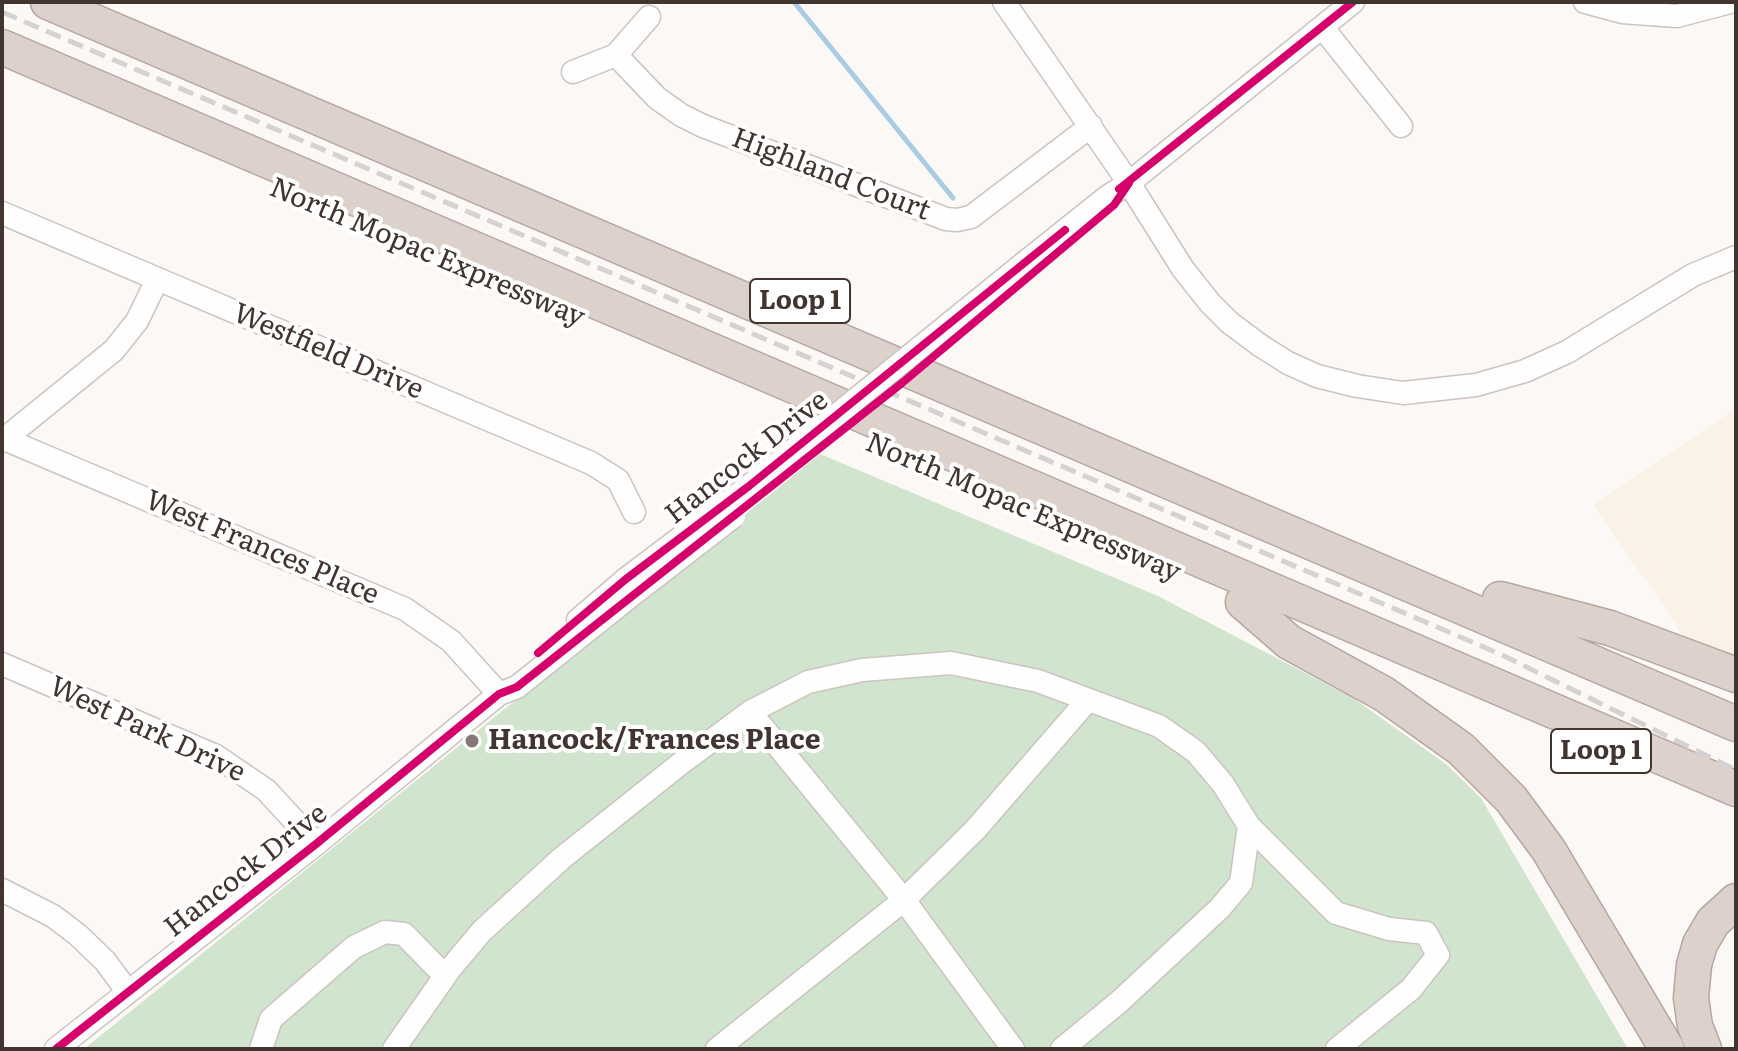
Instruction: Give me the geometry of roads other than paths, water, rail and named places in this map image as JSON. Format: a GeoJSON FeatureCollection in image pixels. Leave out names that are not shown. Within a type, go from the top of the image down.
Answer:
{"type":"FeatureCollection","features":[{"type":"Feature","properties":{"kind":"highway"},"geometry":{"type":"LineString","coordinates":[[48,2],[1736,724]]}},
{"type":"Feature","properties":{"kind":"highway","name":"Loop 1"},"geometry":{"type":"LineString","coordinates":[[100,2],[1500,599],[1736,703]]}},
{"type":"Feature","properties":{"kind":"highway"},"geometry":{"type":"LineString","coordinates":[[2,47],[1469,685],[1736,789]]}},
{"type":"Feature","properties":{"kind":"highway","name":"North Mopac Expressway"},"geometry":{"type":"LineString","coordinates":[[2,71],[1243,602],[1469,685],[1736,809]]}},
{"type":"Feature","properties":{"kind":"highway"},"geometry":{"type":"LineString","coordinates":[[1500,599],[1610,628],[1736,675]]}},
{"type":"Feature","properties":{"kind":"highway"},"geometry":{"type":"LineString","coordinates":[[1243,602],[1289,642],[1384,694],[1448,740],[1511,799],[1548,849],[1667,1049]]}},
{"type":"Feature","properties":{"kind":"highway"},"geometry":{"type":"LineString","coordinates":[[1704,1049],[1695,1026],[1691,998],[1694,965],[1700,944],[1713,922],[1736,901]]}},
{"type":"Feature","properties":{"kind":"street"},"geometry":{"type":"LineString","coordinates":[[1004,2],[1091,126],[1183,269],[1210,303],[1230,323],[1288,363],[1317,376],[1403,393],[1476,385],[1525,371],[1567,352],[1693,275],[1736,257]]}},
{"type":"Feature","properties":{"kind":"street","name":"Hancock Drive"},"geometry":{"type":"LineString","coordinates":[[56,1049],[316,844],[499,694],[517,687],[632,585],[795,469],[1032,266],[1114,205],[1129,183],[1353,2]]}},
{"type":"Feature","properties":{"kind":"street"},"geometry":{"type":"LineString","coordinates":[[1585,2],[1622,12],[1677,16],[1730,2]]}},
{"type":"Feature","properties":{"kind":"street"},"geometry":{"type":"LineString","coordinates":[[573,72],[616,55],[649,17]]}},
{"type":"Feature","properties":{"kind":"street"},"geometry":{"type":"LineString","coordinates":[[1322,27],[1401,126]]}},
{"type":"Feature","properties":{"kind":"street","name":"Highland Court"},"geometry":{"type":"LineString","coordinates":[[616,55],[657,98],[703,126],[946,219],[971,217],[1091,126]]}},
{"type":"Feature","properties":{"kind":"street","name":"Westfield Drive"},"geometry":{"type":"LineString","coordinates":[[2,213],[591,463],[618,480],[634,512]]}},
{"type":"Feature","properties":{"kind":"street"},"geometry":{"type":"LineString","coordinates":[[3,439],[114,350],[137,321],[157,280]]}},
{"type":"Feature","properties":{"kind":"street","name":"West Frances Place"},"geometry":{"type":"LineString","coordinates":[[3,439],[405,609],[451,641],[499,694]]}},
{"type":"Feature","properties":{"kind":"street"},"geometry":{"type":"LineString","coordinates":[[394,1049],[445,976],[482,931],[562,858],[750,712],[808,682],[862,670],[951,663],[1038,681],[1159,726],[1196,752],[1223,784],[1249,826],[1336,913],[1389,929],[1426,933],[1438,955],[1411,989],[1337,1049]]}},
{"type":"Feature","properties":{"kind":"street","name":"West Park Drive"},"geometry":{"type":"LineString","coordinates":[[2,664],[230,764],[266,790],[316,844]]}},
{"type":"Feature","properties":{"kind":"street"},"geometry":{"type":"LineString","coordinates":[[717,1049],[904,900],[975,830],[1087,701]]}},
{"type":"Feature","properties":{"kind":"street"},"geometry":{"type":"LineString","coordinates":[[750,712],[904,900],[1013,1049]]}},
{"type":"Feature","properties":{"kind":"street"},"geometry":{"type":"LineString","coordinates":[[1062,1049],[1119,1002],[1220,908],[1241,883],[1249,826]]}},
{"type":"Feature","properties":{"kind":"street"},"geometry":{"type":"LineString","coordinates":[[2,890],[53,916],[78,935],[105,961],[128,992]]}},
{"type":"Feature","properties":{"kind":"street"},"geometry":{"type":"LineString","coordinates":[[261,1049],[271,1019],[354,947],[385,932],[404,934],[445,976]]}},
{"type":"Feature","properties":{"kind":"waterway"},"geometry":{"type":"LineString","coordinates":[[794,2],[953,198]]}},
{"type":"Feature","properties":{"kind":"railway"},"geometry":{"type":"LineString","coordinates":[[2,12],[1500,654],[1736,770]]}},
{"type":"Feature","properties":{"kind":"place","name":"Hancock/Frances Place"},"geometry":{"type":"Point","coordinates":[472,741]}}]}
